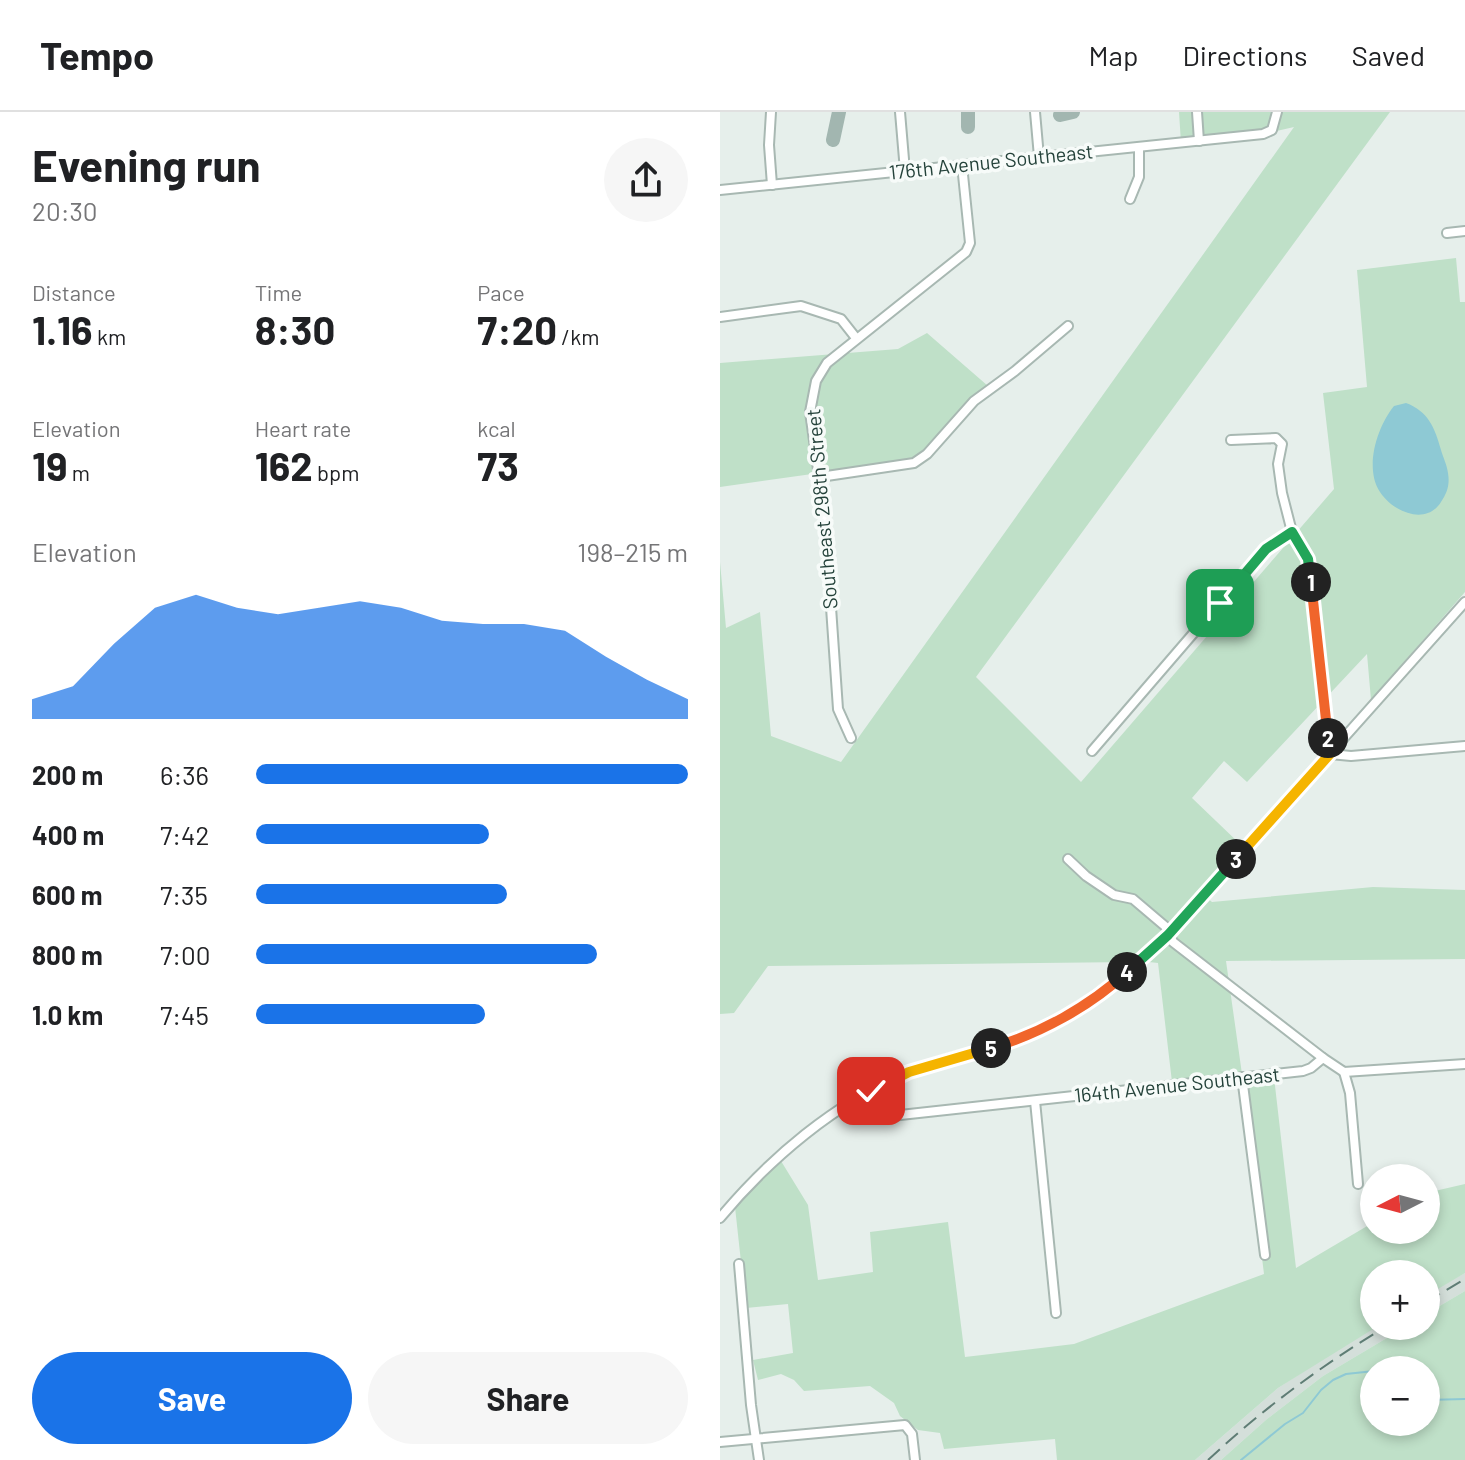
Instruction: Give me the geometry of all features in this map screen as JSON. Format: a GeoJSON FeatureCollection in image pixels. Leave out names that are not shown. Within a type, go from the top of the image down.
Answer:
{"type":"FeatureCollection","features":[{"type":"Feature","properties":{"kind":"street"},"geometry":{"type":"LineString","coordinates":[[771,112],[769,145],[772,185]]}},
{"type":"Feature","properties":{"kind":"street"},"geometry":{"type":"LineString","coordinates":[[900,112],[905,171]]}},
{"type":"Feature","properties":{"kind":"street"},"geometry":{"type":"LineString","coordinates":[[1035,112],[1039,157]]}},
{"type":"Feature","properties":{"kind":"street"},"geometry":{"type":"LineString","coordinates":[[1197,112],[1199,141]]}},
{"type":"Feature","properties":{"kind":"street","name":"176th Avenue Southeast"},"geometry":{"type":"LineString","coordinates":[[720,190],[1263,134],[1272,130],[1277,112]]}},
{"type":"Feature","properties":{"kind":"street"},"geometry":{"type":"LineString","coordinates":[[1130,199],[1139,177],[1139,147]]}},
{"type":"Feature","properties":{"kind":"street","name":"Southeast 298th Street"},"geometry":{"type":"LineString","coordinates":[[851,738],[838,709],[820,477],[810,412],[816,381],[827,363],[856,338],[966,252],[970,243],[962,165]]}},
{"type":"Feature","properties":{"kind":"street"},"geometry":{"type":"LineString","coordinates":[[1447,233],[1465,231]]}},
{"type":"Feature","properties":{"kind":"street"},"geometry":{"type":"LineString","coordinates":[[720,317],[801,306],[841,319],[856,338]]}},
{"type":"Feature","properties":{"kind":"street"},"geometry":{"type":"LineString","coordinates":[[820,477],[914,463],[927,454],[974,401],[1068,326]]}},
{"type":"Feature","properties":{"kind":"street"},"geometry":{"type":"LineString","coordinates":[[1231,440],[1276,438],[1282,444],[1279,479],[1292,532],[1308,559],[1330,754]]}},
{"type":"Feature","properties":{"kind":"street"},"geometry":{"type":"LineString","coordinates":[[1092,751],[1266,549],[1292,532]]}},
{"type":"Feature","properties":{"kind":"street"},"geometry":{"type":"LineString","coordinates":[[720,1218],[785,1151],[823,1121],[871,1091],[909,1072],[1013,1042],[1046,1026],[1116,982],[1168,935],[1465,602]]}},
{"type":"Feature","properties":{"kind":"street"},"geometry":{"type":"LineString","coordinates":[[1330,754],[1351,756],[1465,746]]}},
{"type":"Feature","properties":{"kind":"street"},"geometry":{"type":"LineString","coordinates":[[1068,859],[1114,895],[1133,899],[1166,927],[1173,942],[1344,1072],[1465,1064]]}},
{"type":"Feature","properties":{"kind":"street","name":"164th Avenue Southeast"},"geometry":{"type":"LineString","coordinates":[[882,1117],[1303,1071],[1323,1058]]}},
{"type":"Feature","properties":{"kind":"street"},"geometry":{"type":"LineString","coordinates":[[1344,1072],[1350,1093],[1358,1184]]}},
{"type":"Feature","properties":{"kind":"street"},"geometry":{"type":"LineString","coordinates":[[1242,1077],[1265,1255]]}},
{"type":"Feature","properties":{"kind":"street"},"geometry":{"type":"LineString","coordinates":[[1035,1101],[1056,1313]]}},
{"type":"Feature","properties":{"kind":"street"},"geometry":{"type":"LineString","coordinates":[[739,1264],[759,1460]]}},
{"type":"Feature","properties":{"kind":"street"},"geometry":{"type":"LineString","coordinates":[[720,1442],[905,1425],[912,1434],[915,1460]]}},
{"type":"Feature","properties":{"kind":"shaded area"},"geometry":{"type":"Polygon","coordinates":[[[1465,1273],[1465,1291],[1440,1306],[1440,1286],[1465,1273]]]}},
{"type":"Feature","properties":{"kind":"shaded area"},"geometry":{"type":"Polygon","coordinates":[[[1360,1335],[1360,1340],[1383,1340],[1323,1376],[1267,1419],[1221,1460],[1195,1460],[1278,1388],[1360,1335]]]}},
{"type":"Feature","properties":{"kind":"green space"},"geometry":{"type":"Polygon","coordinates":[[[1179,112],[1390,112],[976,677],[1081,782],[1334,489],[1323,393],[1367,387],[1357,270],[1456,258],[1460,302],[1465,302],[1465,592],[1371,700],[1367,654],[1247,782],[1224,761],[1192,798],[1240,844],[1187,908],[1132,962],[768,966],[734,1013],[720,1014],[720,562],[726,628],[760,612],[771,736],[841,762],[1294,127],[1263,134],[1181,143],[1179,112]]]}},
{"type":"Feature","properties":{"kind":"green space"},"geometry":{"type":"Polygon","coordinates":[[[927,333],[988,386],[960,409],[920,456],[912,460],[720,487],[720,363],[898,349],[927,333]]]}},
{"type":"Feature","properties":{"kind":"green space"},"geometry":{"type":"Polygon","coordinates":[[[1373,887],[1465,890],[1465,959],[1226,961],[1242,1074],[1172,1082],[1158,963],[1149,962],[1207,898],[1212,902],[1373,887]]]}},
{"type":"Feature","properties":{"kind":"green space"},"geometry":{"type":"Polygon","coordinates":[[[1274,1077],[1296,1268],[1360,1230],[1360,1244],[1440,1244],[1440,1190],[1465,1184],[1465,1273],[1440,1288],[1440,1260],[1360,1260],[1360,1337],[1278,1388],[1195,1460],[1057,1460],[1055,1439],[944,1449],[940,1433],[918,1430],[900,1416],[894,1403],[870,1386],[804,1391],[794,1380],[781,1374],[758,1380],[753,1360],[793,1353],[788,1304],[746,1308],[735,1207],[781,1161],[808,1205],[818,1280],[873,1272],[870,1232],[948,1222],[965,1357],[1074,1344],[1264,1274],[1240,1080],[1274,1077]]]}},
{"type":"Feature","properties":{"kind":"green space"},"geometry":{"type":"Polygon","coordinates":[[[1465,1291],[1465,1460],[1221,1460],[1267,1419],[1323,1376],[1383,1340],[1440,1340],[1440,1306],[1465,1291]]]}},
{"type":"Feature","properties":{"kind":"water"},"geometry":{"type":"Polygon","coordinates":[[[1406,403],[1430,421],[1449,477],[1448,489],[1441,502],[1435,509],[1419,515],[1401,510],[1386,499],[1375,482],[1373,471],[1375,448],[1382,425],[1394,406],[1406,403]]]}},
{"type":"Feature","properties":{"kind":"waterway"},"geometry":{"type":"LineString","coordinates":[[1241,1460],[1303,1413],[1333,1380],[1360,1372]]}},
{"type":"Feature","properties":{"kind":"waterway"},"geometry":{"type":"LineString","coordinates":[[1440,1400],[1465,1399]]}},
{"type":"Feature","properties":{"kind":"taxiway"},"geometry":{"type":"LineString","coordinates":[[833,140],[839,112]]}},
{"type":"Feature","properties":{"kind":"taxiway"},"geometry":{"type":"LineString","coordinates":[[968,112],[968,127]]}},
{"type":"Feature","properties":{"kind":"taxiway"},"geometry":{"type":"LineString","coordinates":[[1060,115],[1073,112]]}},
{"type":"Feature","properties":{"kind":"railway"},"geometry":{"type":"LineString","coordinates":[[1440,1294],[1465,1279]]}},
{"type":"Feature","properties":{"kind":"railway"},"geometry":{"type":"LineString","coordinates":[[1208,1460],[1294,1388],[1365,1340]]}},
{"type":"Feature","properties":{"kind":"route"},"geometry":{"type":"LineString","coordinates":[[871,1091],[909,1072],[1013,1042],[1046,1026],[1116,982],[1168,935],[1330,754],[1308,559],[1292,532],[1266,549],[1220,603]]}}]}
